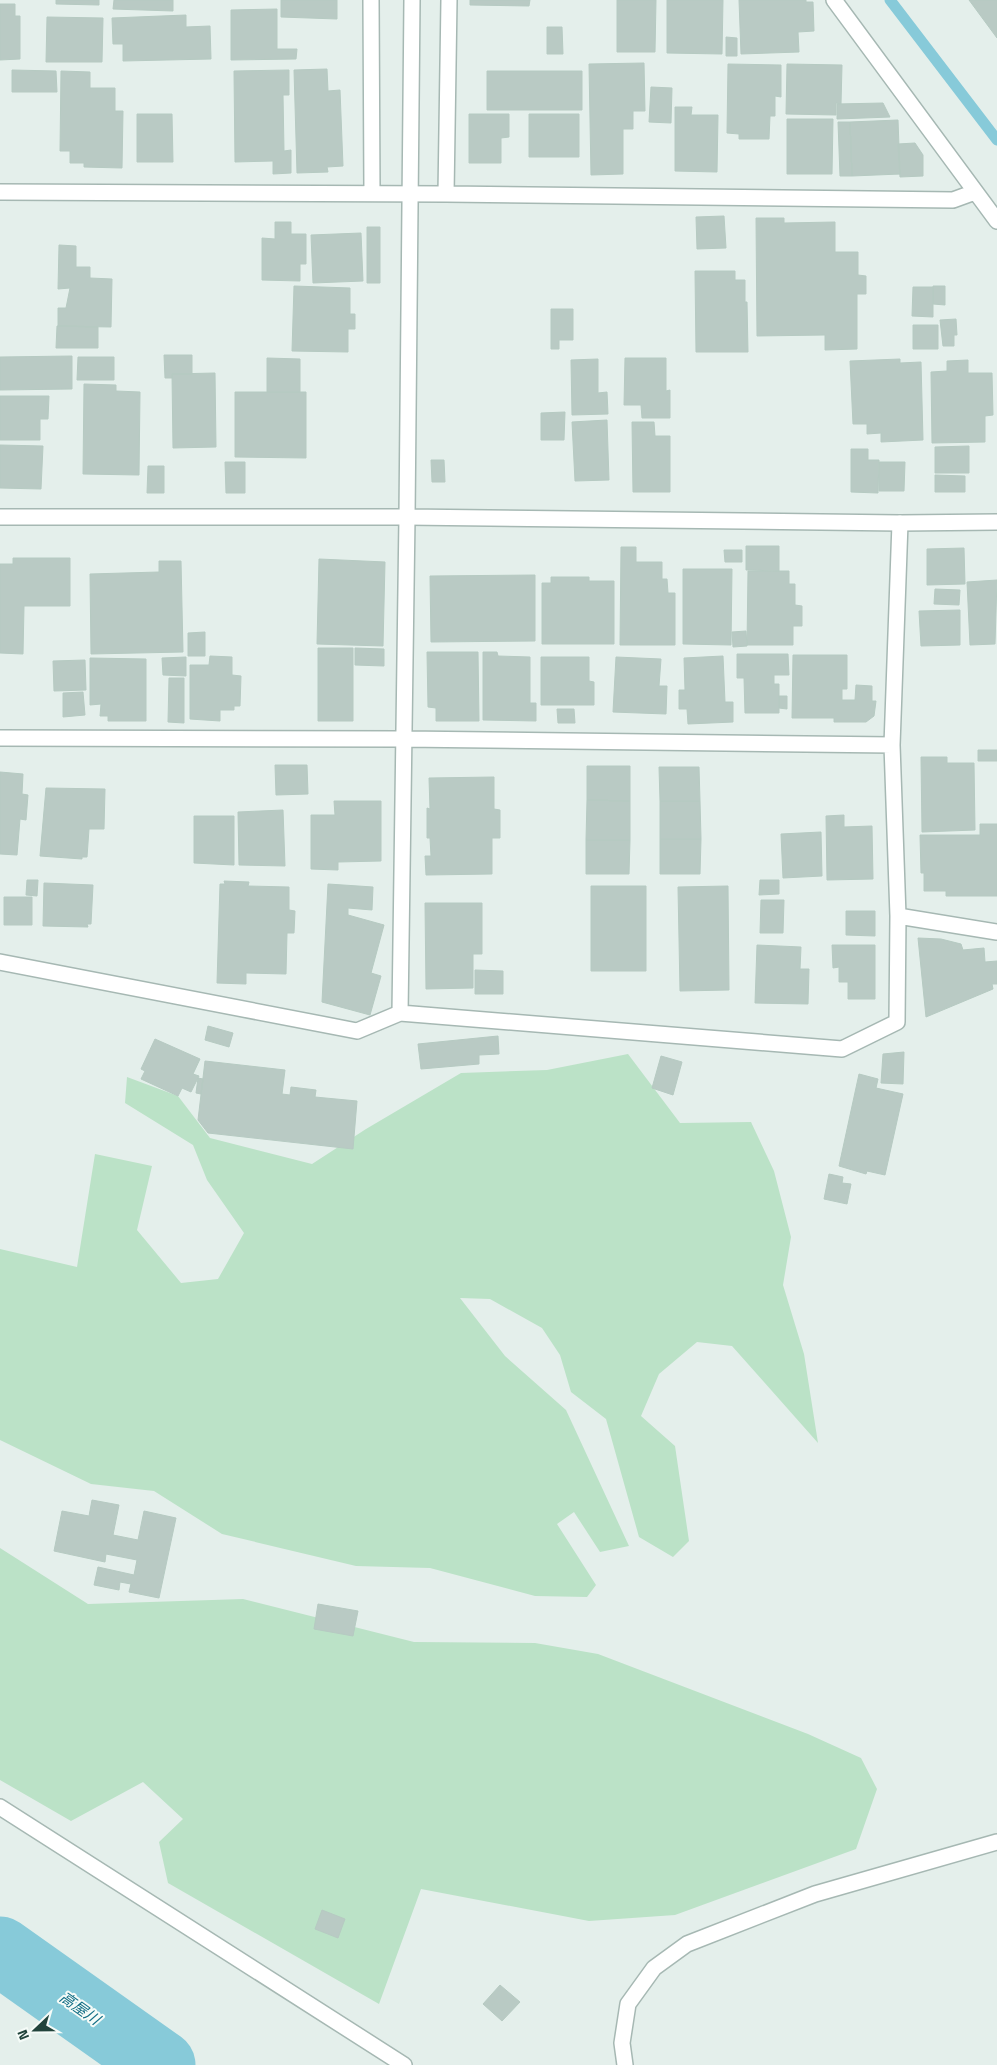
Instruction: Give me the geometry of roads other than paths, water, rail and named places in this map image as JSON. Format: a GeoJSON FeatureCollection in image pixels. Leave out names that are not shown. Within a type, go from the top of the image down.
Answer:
{"type":"FeatureCollection","features":[{"type":"Feature","properties":{"kind":"street"},"geometry":{"type":"LineString","coordinates":[[371,0],[372,193]]}},
{"type":"Feature","properties":{"kind":"street"},"geometry":{"type":"LineString","coordinates":[[400,1013],[412,0]]}},
{"type":"Feature","properties":{"kind":"street"},"geometry":{"type":"LineString","coordinates":[[446,194],[449,0]]}},
{"type":"Feature","properties":{"kind":"street"},"geometry":{"type":"LineString","coordinates":[[834,0],[997,221]]}},
{"type":"Feature","properties":{"kind":"street"},"geometry":{"type":"LineString","coordinates":[[0,192],[372,193],[411,195],[953,200],[976,192]]}},
{"type":"Feature","properties":{"kind":"street"},"geometry":{"type":"LineString","coordinates":[[0,517],[407,517],[900,523],[997,522]]}},
{"type":"Feature","properties":{"kind":"street"},"geometry":{"type":"LineString","coordinates":[[0,962],[358,1031],[400,1013],[842,1049],[897,1022],[898,916],[892,745],[900,523]]}},
{"type":"Feature","properties":{"kind":"street"},"geometry":{"type":"LineString","coordinates":[[0,738],[892,745]]}},
{"type":"Feature","properties":{"kind":"street"},"geometry":{"type":"LineString","coordinates":[[898,916],[997,932]]}},
{"type":"Feature","properties":{"kind":"street"},"geometry":{"type":"LineString","coordinates":[[0,1807],[404,2065]]}},
{"type":"Feature","properties":{"kind":"street"},"geometry":{"type":"LineString","coordinates":[[625,2065],[622,2043],[628,2004],[654,1968],[688,1944],[816,1894],[997,1842]]}},
{"type":"Feature","properties":{"kind":"waterway"},"geometry":{"type":"LineString","coordinates":[[890,0],[997,140]]}},
{"type":"Feature","properties":{"kind":"waterway","name":"高屋川"},"geometry":{"type":"LineString","coordinates":[[0,1951],[161,2065]]}}]}
